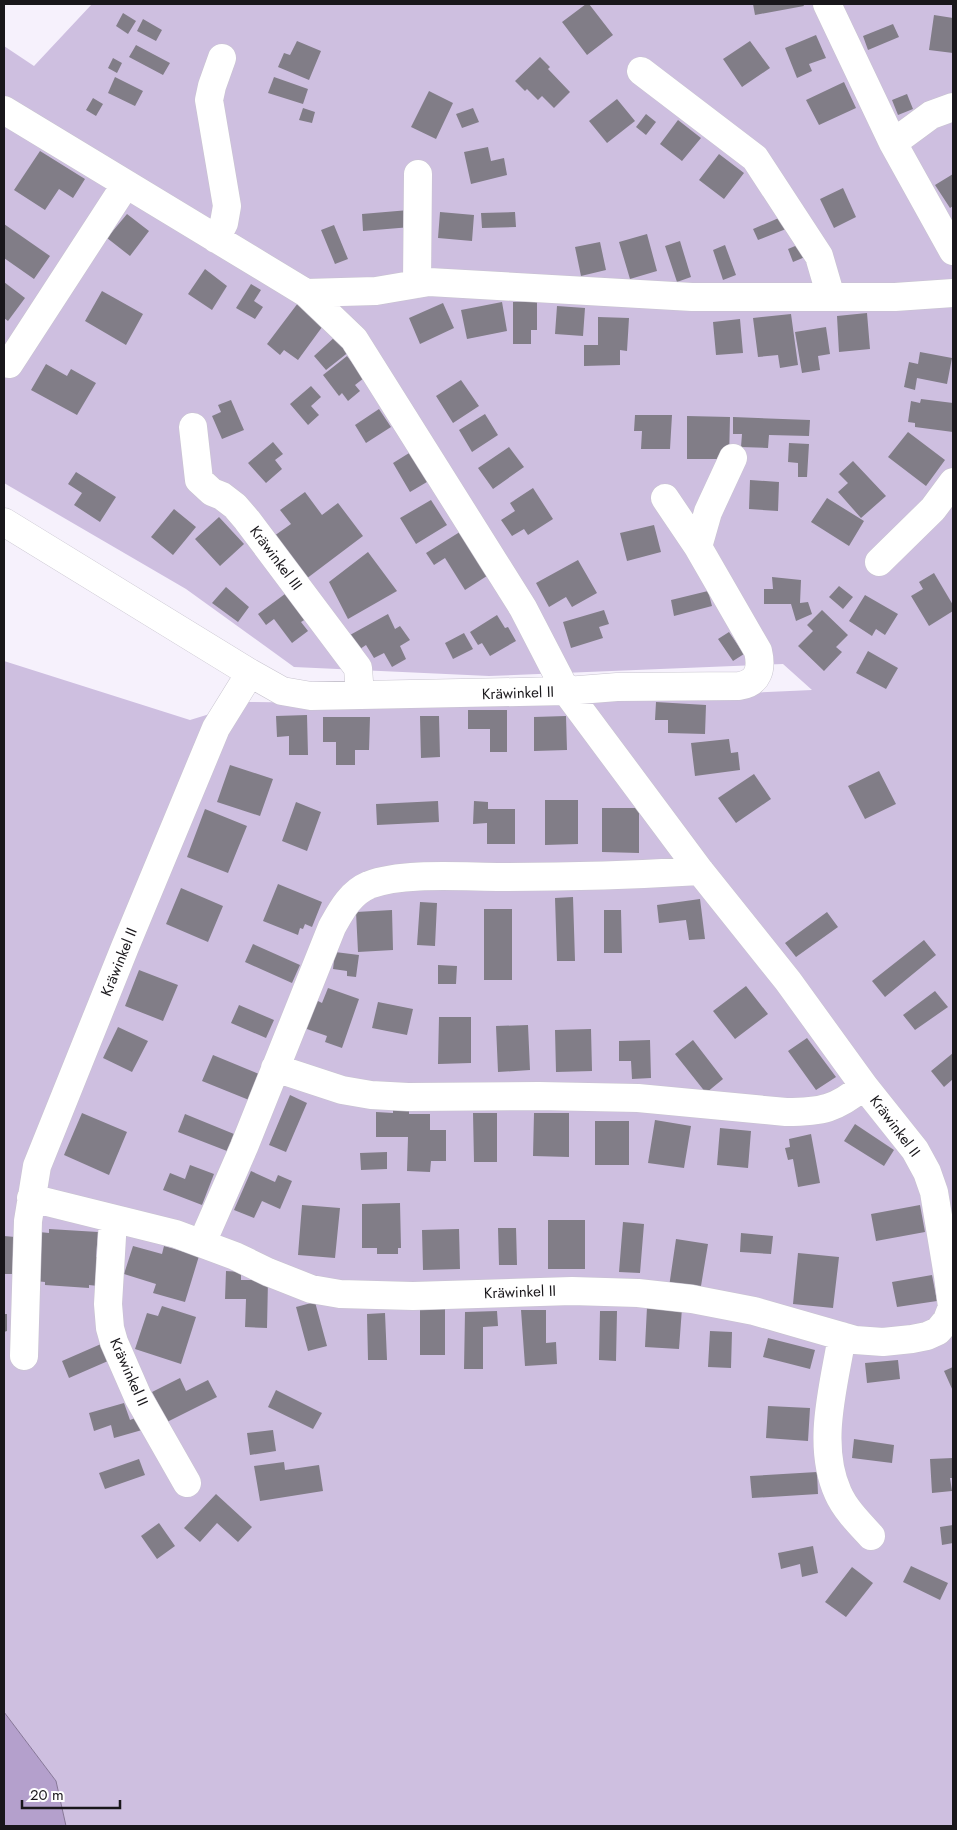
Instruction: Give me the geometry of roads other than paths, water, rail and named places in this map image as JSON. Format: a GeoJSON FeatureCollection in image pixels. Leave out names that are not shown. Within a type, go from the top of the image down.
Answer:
{"type":"FeatureCollection","features":[{"type":"Feature","properties":{"kind":"lane"},"geometry":{"type":"LineString","coordinates":[[827,4],[893,143],[953,251]]}},
{"type":"Feature","properties":{"kind":"lane"},"geometry":{"type":"LineString","coordinates":[[216,239],[224,224],[227,206],[210,100],[212,86],[222,58]]}},
{"type":"Feature","properties":{"kind":"lane"},"geometry":{"type":"LineString","coordinates":[[642,71],[755,158],[819,256],[831,297]]}},
{"type":"Feature","properties":{"kind":"lane"},"geometry":{"type":"LineString","coordinates":[[893,143],[931,115],[953,107]]}},
{"type":"Feature","properties":{"kind":"lane"},"geometry":{"type":"LineString","coordinates":[[4,110],[306,293],[354,339],[523,608],[566,691],[617,687],[739,686],[748,683],[756,677],[760,669],[758,651],[698,547],[665,498]]}},
{"type":"Feature","properties":{"kind":"lane"},"geometry":{"type":"LineString","coordinates":[[417,284],[418,174]]}},
{"type":"Feature","properties":{"kind":"lane"},"geometry":{"type":"LineString","coordinates":[[9,364],[126,184]]}},
{"type":"Feature","properties":{"kind":"lane"},"geometry":{"type":"LineString","coordinates":[[306,293],[376,291],[429,282],[692,297],[895,297],[953,293]]}},
{"type":"Feature","properties":{"kind":"lane","name":"Kräwinkel III"},"geometry":{"type":"LineString","coordinates":[[194,427],[199,480],[212,492],[222,496],[235,506],[248,520],[358,668],[360,695]]}},
{"type":"Feature","properties":{"kind":"lane"},"geometry":{"type":"LineString","coordinates":[[698,547],[708,512],[733,458]]}},
{"type":"Feature","properties":{"kind":"lane"},"geometry":{"type":"LineString","coordinates":[[879,562],[933,509],[953,482]]}},
{"type":"Feature","properties":{"kind":"lane","name":"Kräwinkel II"},"geometry":{"type":"LineString","coordinates":[[4,522],[282,692],[311,696],[566,691],[700,872],[788,981],[864,1086],[911,1144],[927,1172],[934,1192],[952,1307],[944,1326],[938,1331],[927,1336],[883,1342],[855,1340],[754,1311],[692,1299],[638,1293],[572,1290],[381,1296],[325,1293],[297,1284],[235,1256],[176,1234],[113,1220],[31,1198]]}},
{"type":"Feature","properties":{"kind":"lane","name":"Kräwinkel II"},"geometry":{"type":"LineString","coordinates":[[24,1356],[28,1221],[37,1166],[216,728],[250,673]]}},
{"type":"Feature","properties":{"kind":"lane"},"geometry":{"type":"LineString","coordinates":[[202,1244],[244,1147],[332,927],[353,895],[377,882],[402,878],[583,876],[700,872]]}},
{"type":"Feature","properties":{"kind":"lane","name":"Kräwinkel II"},"geometry":{"type":"LineString","coordinates":[[275,1068],[342,1090],[371,1095],[408,1097],[548,1096],[638,1098],[786,1112],[808,1112],[833,1107],[848,1099],[864,1086]]}},
{"type":"Feature","properties":{"kind":"lane","name":"Kräwinkel II"},"geometry":{"type":"LineString","coordinates":[[113,1220],[108,1304],[112,1335],[138,1397],[187,1483]]}},
{"type":"Feature","properties":{"kind":"lane"},"geometry":{"type":"LineString","coordinates":[[842,1336],[829,1417],[829,1458],[835,1487],[841,1500],[871,1536]]}}]}
